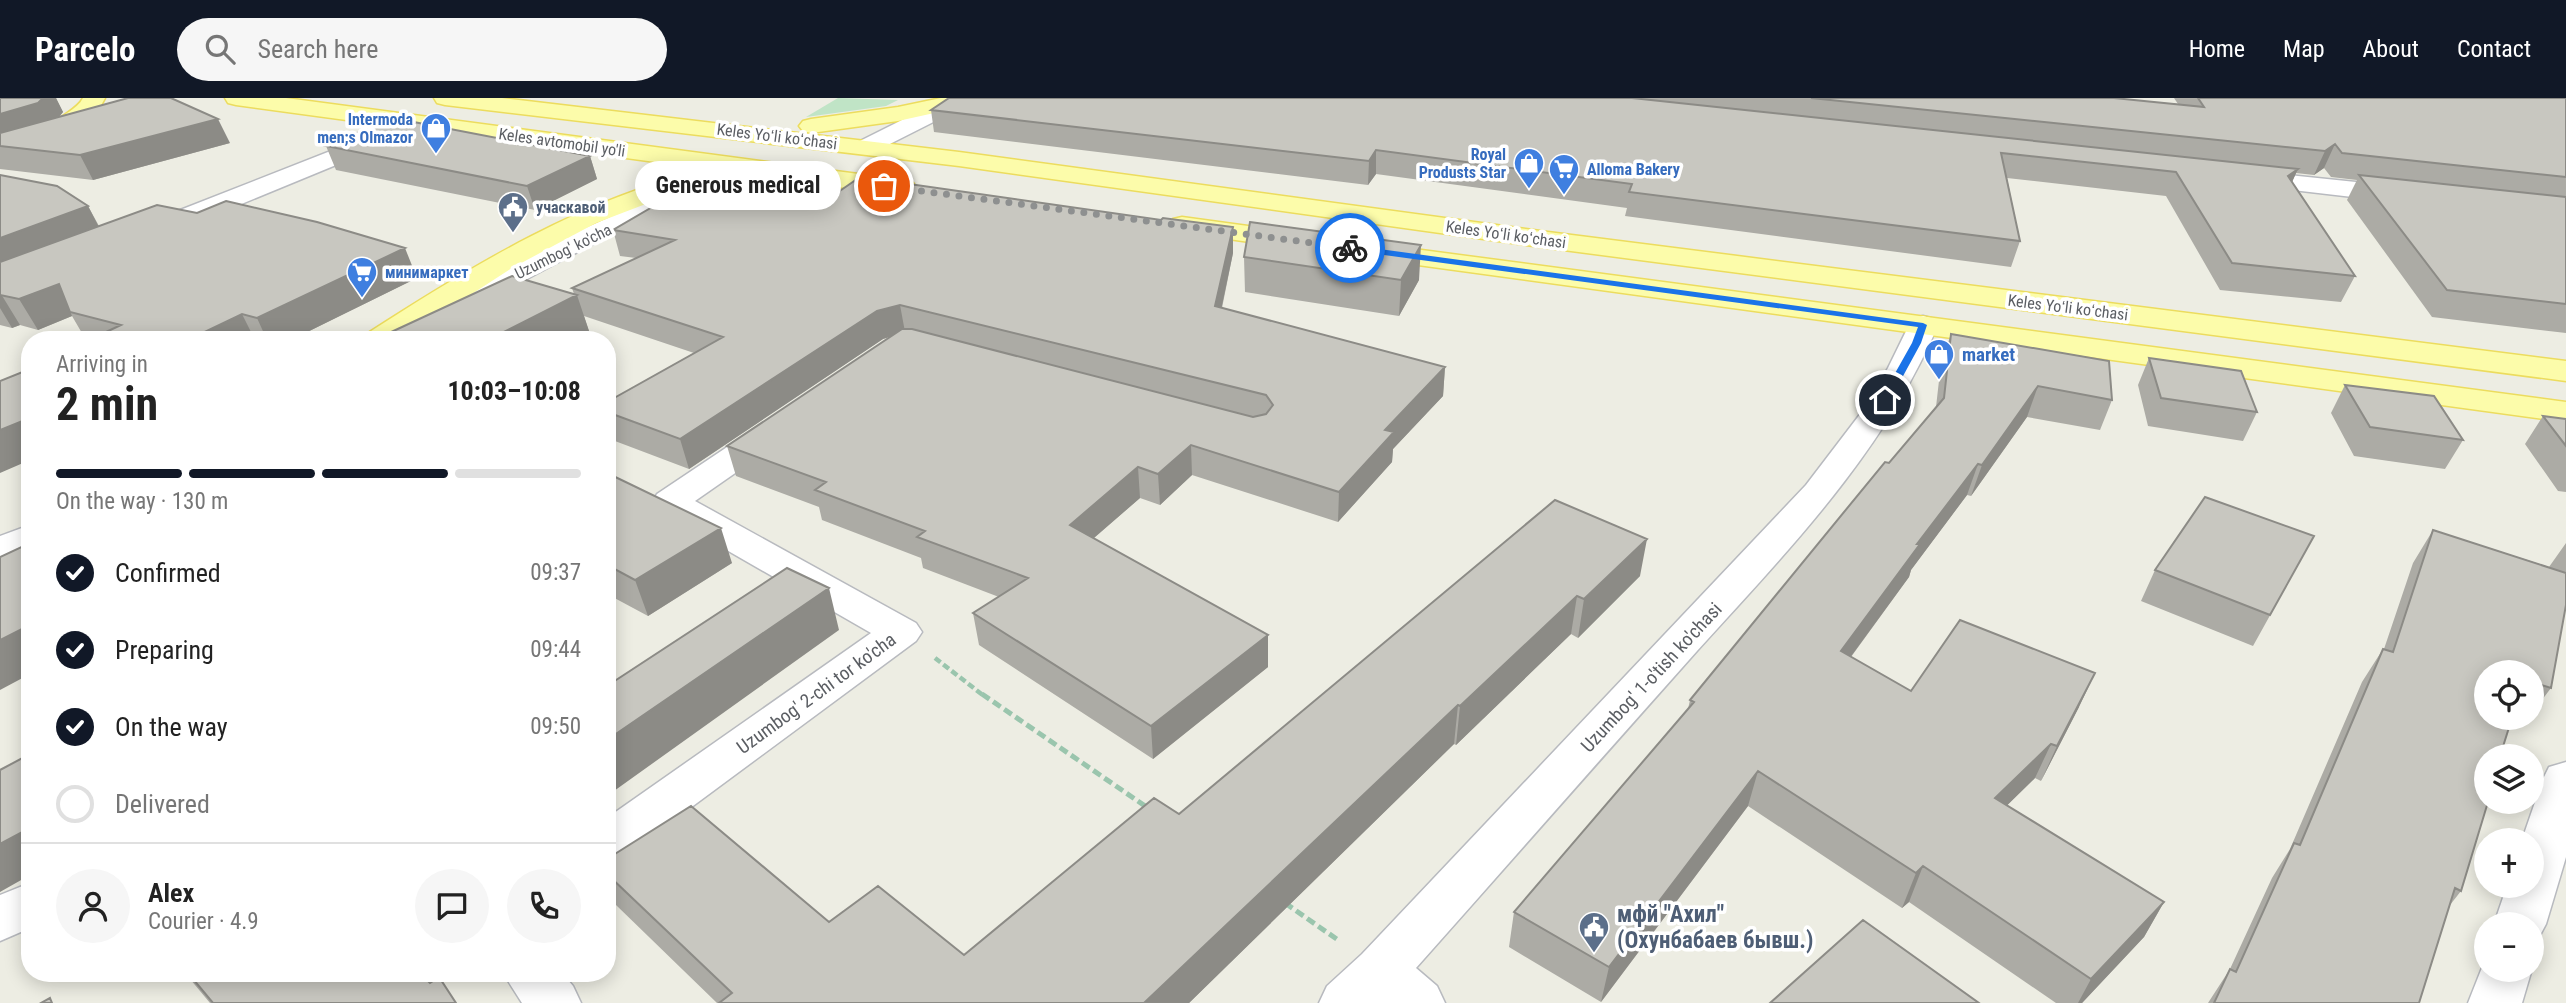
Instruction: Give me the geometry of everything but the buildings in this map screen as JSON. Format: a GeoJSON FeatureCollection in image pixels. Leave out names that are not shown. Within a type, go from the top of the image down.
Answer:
{"type":"FeatureCollection","features":[{"type":"Feature","properties":{"kind":"main road","name":"Keles Yoʻli koʻchasi"},"geometry":{"type":"LineString","coordinates":[[445,98],[959,159],[1548,240],[2566,371]]}},
{"type":"Feature","properties":{"kind":"main road"},"geometry":{"type":"LineString","coordinates":[[246,99],[419,121]]}},
{"type":"Feature","properties":{"kind":"main road"},"geometry":{"type":"LineString","coordinates":[[246,99],[465,114],[680,143],[826,171],[939,176],[1284,220],[1548,240]]}},
{"type":"Feature","properties":{"kind":"main road"},"geometry":{"type":"LineString","coordinates":[[736,131],[848,122],[961,99]]}},
{"type":"Feature","properties":{"kind":"main road","name":"Keles avtomobil yo'li"},"geometry":{"type":"LineString","coordinates":[[419,121],[497,133],[756,159]]}},
{"type":"Feature","properties":{"kind":"main road"},"geometry":{"type":"LineString","coordinates":[[736,131],[754,137],[756,159]]}},
{"type":"Feature","properties":{"kind":"main road"},"geometry":{"type":"LineString","coordinates":[[393,331],[476,277],[570,224],[623,190],[628,184],[626,173],[610,163],[497,133]]}},
{"type":"Feature","properties":{"kind":"main road"},"geometry":{"type":"LineString","coordinates":[[570,224],[659,189],[756,159],[866,148]]}},
{"type":"Feature","properties":{"kind":"main road"},"geometry":{"type":"LineString","coordinates":[[826,171],[866,148]]}},
{"type":"Feature","properties":{"kind":"main road","name":"Keles Yoʻli koʻchasi"},"geometry":{"type":"LineString","coordinates":[[826,171],[934,192]]}},
{"type":"Feature","properties":{"kind":"main road","name":"Keles Yoʻli koʻchasi"},"geometry":{"type":"LineString","coordinates":[[1155,222],[2566,412]]}},
{"type":"Feature","properties":{"kind":"main road"},"geometry":{"type":"LineString","coordinates":[[1389,253],[1550,262],[1794,293],[1808,290],[1815,283],[1814,275]]}},
{"type":"Feature","properties":{"kind":"main road"},"geometry":{"type":"LineString","coordinates":[[1923,325],[1963,314],[2024,317],[2445,369],[2566,376]]}},
{"type":"Feature","properties":{"kind":"street"},"geometry":{"type":"LineString","coordinates":[[866,148],[961,99]]}},
{"type":"Feature","properties":{"kind":"street"},"geometry":{"type":"LineString","coordinates":[[53,132],[102,110]]}},
{"type":"Feature","properties":{"kind":"street"},"geometry":{"type":"LineString","coordinates":[[161,227],[339,157],[419,121]]}},
{"type":"Feature","properties":{"kind":"street"},"geometry":{"type":"LineString","coordinates":[[909,127],[919,142],[959,159]]}},
{"type":"Feature","properties":{"kind":"street","name":"Uzumbog' ko'cha"},"geometry":{"type":"LineString","coordinates":[[703,191],[756,159]]}},
{"type":"Feature","properties":{"kind":"street","name":"Uzumbog' ko'cha"},"geometry":{"type":"LineString","coordinates":[[408,331],[598,232],[703,191],[762,178],[826,171]]}},
{"type":"Feature","properties":{"kind":"street"},"geometry":{"type":"LineString","coordinates":[[2220,175],[2428,198]]}},
{"type":"Feature","properties":{"kind":"street","name":"Uzumbog' 1-o'tish ko'chasi"},"geometry":{"type":"LineString","coordinates":[[1382,992],[1800,514],[1874,418],[1916,343],[1923,325]]}},
{"type":"Feature","properties":{"kind":"street","name":"Uzumbog' 2-chi tor ko'cha"},"geometry":{"type":"LineString","coordinates":[[616,838],[901,632],[670,502],[805,410]]}},
{"type":"Feature","properties":{"kind":"street"},"geometry":{"type":"LineString","coordinates":[[0,551],[21,540]]}},
{"type":"Feature","properties":{"kind":"street"},"geometry":{"type":"LineString","coordinates":[[2524,912],[2566,779]]}},
{"type":"Feature","properties":{"kind":"street"},"geometry":{"type":"LineString","coordinates":[[0,920],[21,908]]}},
{"type":"Feature","properties":{"kind":"street"},"geometry":{"type":"LineString","coordinates":[[537,982],[554,1003]]}},
{"type":"Feature","properties":{"kind":"street"},"geometry":{"type":"LineString","coordinates":[[2495,1003],[2502,982]]}},
{"type":"Feature","properties":{"kind":"path"},"geometry":{"type":"LineString","coordinates":[[901,632],[979,692],[1151,810]]}},
{"type":"Feature","properties":{"kind":"path"},"geometry":{"type":"LineString","coordinates":[[1275,896],[1382,992]]}},
{"type":"Feature","properties":{"kind":"green space"},"geometry":{"type":"Polygon","coordinates":[[[838,98],[898,100],[886,106],[806,117],[838,98]]]}},
{"type":"Feature","properties":{"kind":"way so far"},"geometry":{"type":"LineString","coordinates":[[884,186],[1350,248]]}},
{"type":"Feature","properties":{"kind":"place","name":"Intermoda men;s Olmazor"},"geometry":{"type":"Point","coordinates":[436,155]}},
{"type":"Feature","properties":{"kind":"place","name":"Generous medical"},"geometry":{"type":"Point","coordinates":[884,186]}},
{"type":"Feature","properties":{"kind":"place","name":"Royal Produsts Star"},"geometry":{"type":"Point","coordinates":[1529,190]}},
{"type":"Feature","properties":{"kind":"place","name":"Alloma Bakery"},"geometry":{"type":"Point","coordinates":[1564,196]}},
{"type":"Feature","properties":{"kind":"place","name":"учаскавой"},"geometry":{"type":"Point","coordinates":[513,234]}},
{"type":"Feature","properties":{"kind":"place","name":"минимаркет"},"geometry":{"type":"Point","coordinates":[362,299]}},
{"type":"Feature","properties":{"kind":"place","name":"market"},"geometry":{"type":"Point","coordinates":[1939,381]}},
{"type":"Feature","properties":{"kind":"place","name":"мфй \"Ахил\" (Охунбабаев бывш.)"},"geometry":{"type":"Point","coordinates":[1594,954]}},
{"type":"Feature","properties":{"kind":"route"},"geometry":{"type":"LineString","coordinates":[[1350,248],[1923,325],[1885,400]]}}]}
